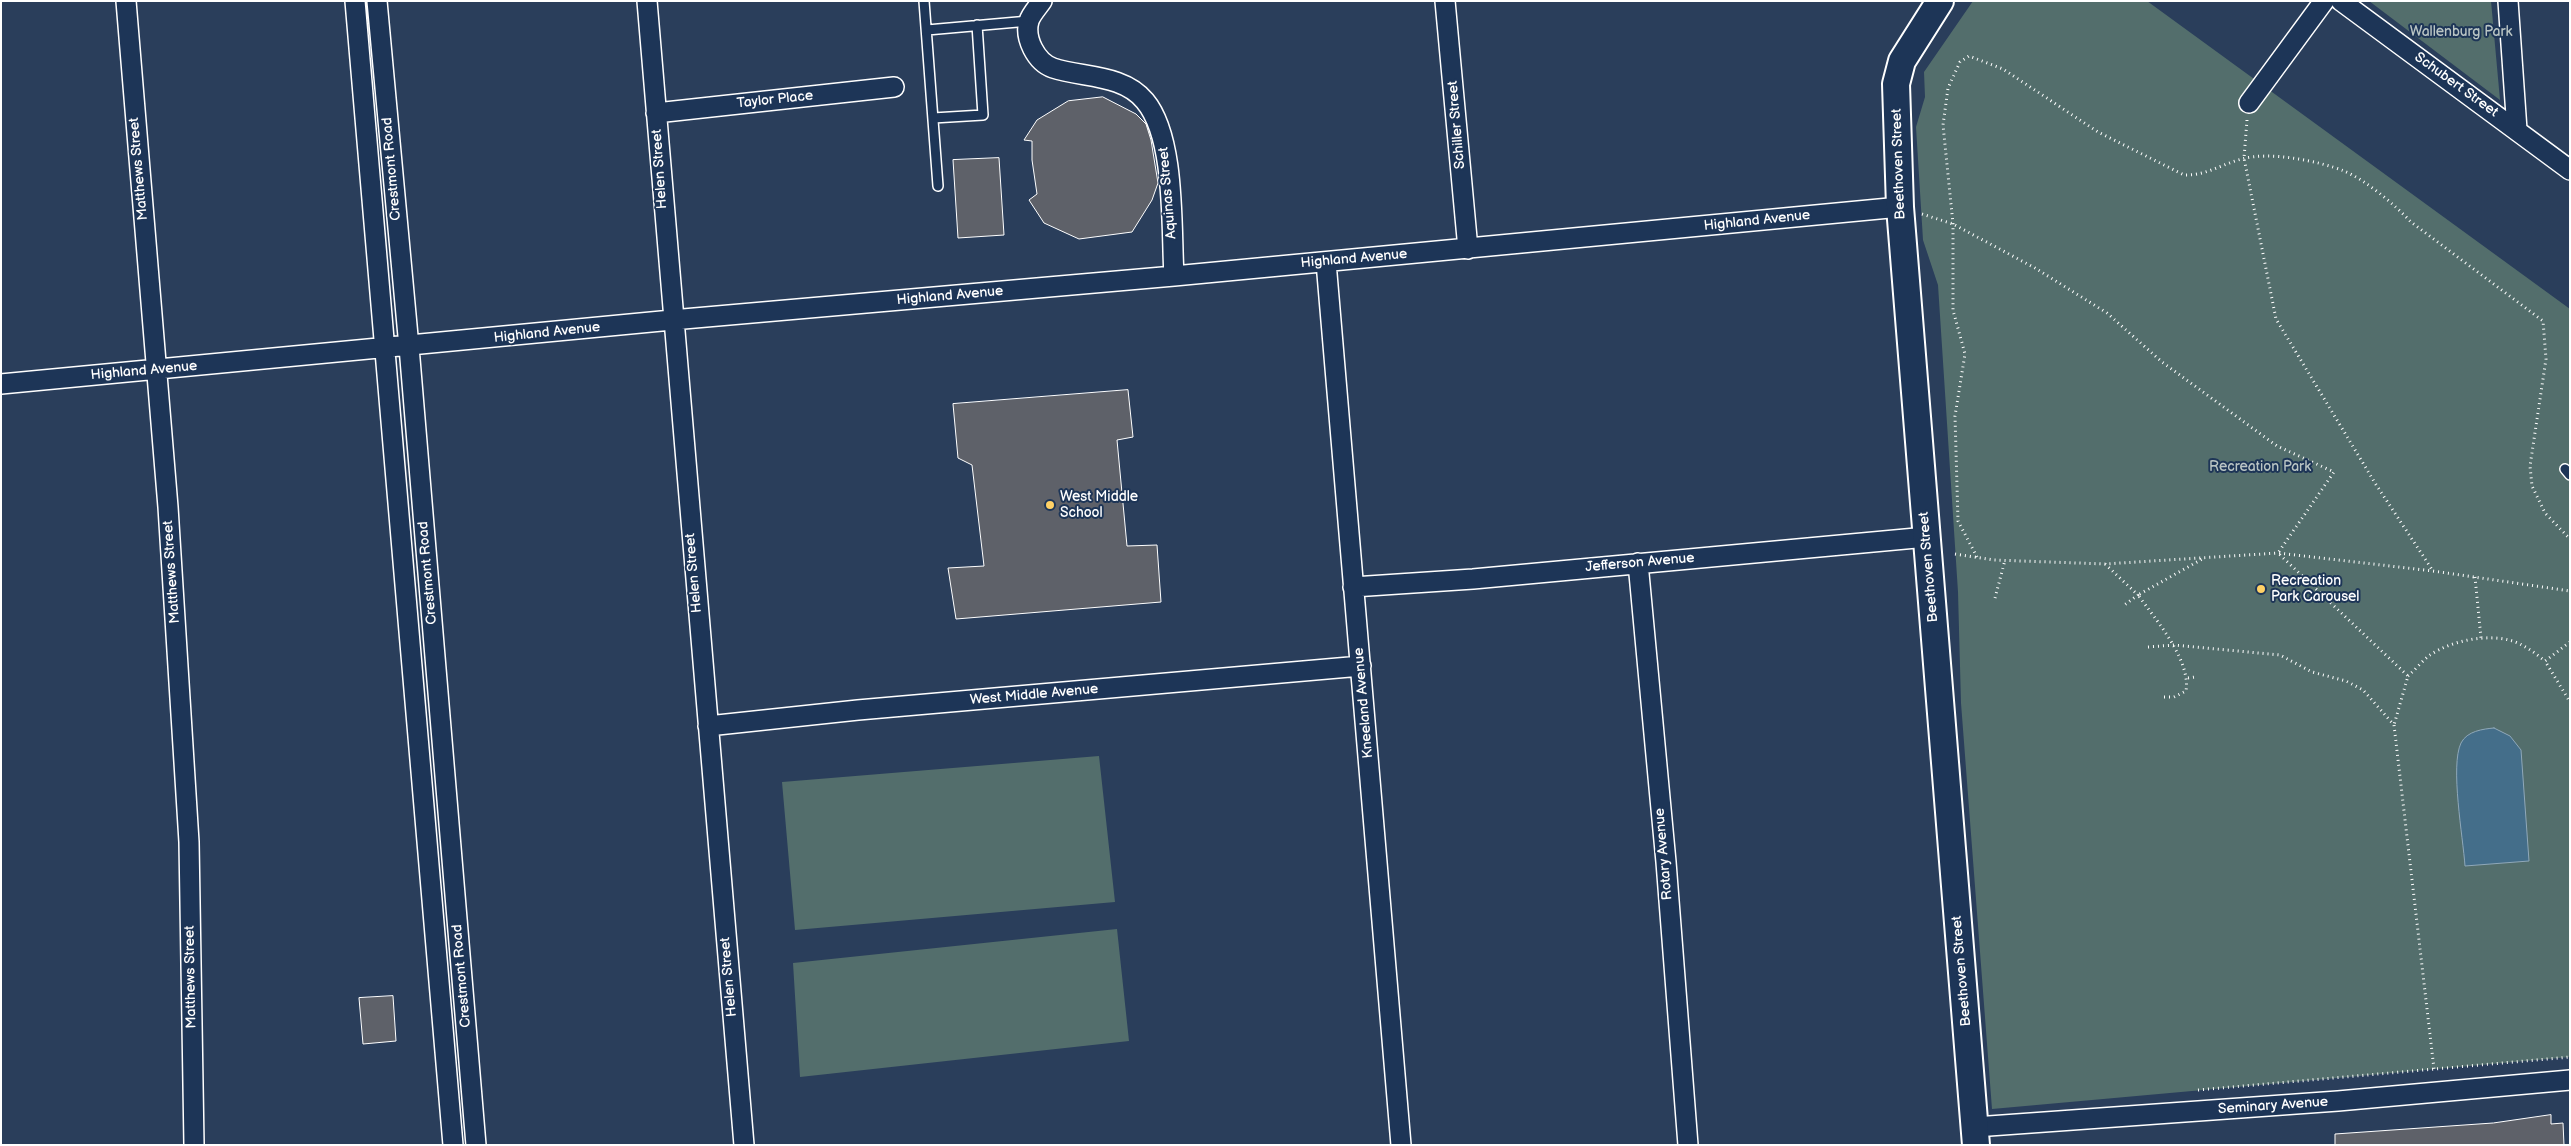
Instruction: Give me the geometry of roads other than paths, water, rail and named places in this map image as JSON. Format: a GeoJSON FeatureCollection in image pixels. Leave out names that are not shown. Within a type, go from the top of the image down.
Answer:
{"type":"FeatureCollection","features":[{"type":"Feature","properties":{"kind":"street","name":"Matthews Street"},"geometry":{"type":"LineString","coordinates":[[126,1],[168,507],[189,842],[194,1145]]}},
{"type":"Feature","properties":{"kind":"street","name":"Crestmont Road"},"geometry":{"type":"LineString","coordinates":[[355,1],[453,1145]]}},
{"type":"Feature","properties":{"kind":"street","name":"Crestmont Road"},"geometry":{"type":"LineString","coordinates":[[376,1],[409,347],[476,1145]]}},
{"type":"Feature","properties":{"kind":"street","name":"Helen Street"},"geometry":{"type":"LineString","coordinates":[[646,1],[744,1145]]}},
{"type":"Feature","properties":{"kind":"street","name":"Schiller Street"},"geometry":{"type":"LineString","coordinates":[[1445,1],[1468,249]]}},
{"type":"Feature","properties":{"kind":"street","name":"Beethoven Street"},"geometry":{"type":"LineString","coordinates":[[1940,1],[1902,61],[1896,84],[1900,207],[1976,1136]]}},
{"type":"Feature","properties":{"kind":"street"},"geometry":{"type":"LineString","coordinates":[[2249,103],[2324,1]]}},
{"type":"Feature","properties":{"kind":"street","name":"Schubert Street"},"geometry":{"type":"LineString","coordinates":[[2341,1],[2570,170]]}},
{"type":"Feature","properties":{"kind":"street"},"geometry":{"type":"LineString","coordinates":[[2508,1],[2517,130]]}},
{"type":"Feature","properties":{"kind":"street","name":"Aquinas Street"},"geometry":{"type":"LineString","coordinates":[[1033,9],[1029,41],[1038,55],[1052,67],[1102,78],[1130,88],[1145,101],[1157,122],[1166,151],[1174,276]]}},
{"type":"Feature","properties":{"kind":"street","name":"Taylor Place"},"geometry":{"type":"LineString","coordinates":[[656,113],[894,88]]}},
{"type":"Feature","properties":{"kind":"street","name":"Highland Avenue"},"geometry":{"type":"LineString","coordinates":[[1,384],[409,347],[672,320],[1468,249],[1900,207]]}},
{"type":"Feature","properties":{"kind":"street","name":"Kneeland Avenue"},"geometry":{"type":"LineString","coordinates":[[1326,262],[1401,1145]]}},
{"type":"Feature","properties":{"kind":"street","name":"Jefferson Avenue"},"geometry":{"type":"LineString","coordinates":[[1353,587],[1638,564],[1927,536]]}},
{"type":"Feature","properties":{"kind":"street","name":"Rotary Avenue"},"geometry":{"type":"LineString","coordinates":[[1638,564],[1666,862],[1688,1145]]}},
{"type":"Feature","properties":{"kind":"street"},"geometry":{"type":"LineString","coordinates":[[411,658],[435,655]]}},
{"type":"Feature","properties":{"kind":"street","name":"West Middle Avenue"},"geometry":{"type":"LineString","coordinates":[[708,726],[858,710],[1361,666]]}},
{"type":"Feature","properties":{"kind":"street"},"geometry":{"type":"LineString","coordinates":[[435,942],[459,941]]}},
{"type":"Feature","properties":{"kind":"street","name":"Seminary Avenue"},"geometry":{"type":"LineString","coordinates":[[1976,1136],[2570,1080]]}},
{"type":"Feature","properties":{"kind":"lane"},"geometry":{"type":"LineString","coordinates":[[924,1],[938,186]]}},
{"type":"Feature","properties":{"kind":"lane"},"geometry":{"type":"LineString","coordinates":[[927,30],[977,25],[1033,9]]}},
{"type":"Feature","properties":{"kind":"lane"},"geometry":{"type":"LineString","coordinates":[[933,118],[984,115],[977,25]]}},
{"type":"Feature","properties":{"kind":"water"},"geometry":{"type":"Polygon","coordinates":[[[2494,728],[2510,736],[2521,750],[2529,861],[2465,866],[2458,802],[2458,754],[2461,743],[2471,733],[2494,728]]]}},
{"type":"Feature","properties":{"kind":"place","name":"West Middle School"},"geometry":{"type":"Point","coordinates":[1050,505]}},
{"type":"Feature","properties":{"kind":"place","name":"Recreation Park Carousel"},"geometry":{"type":"Point","coordinates":[2261,589]}},
{"type":"Feature","properties":{"kind":"park label","name":"Wallenburg Park"},"geometry":{"type":"Point","coordinates":[2461,32]}},
{"type":"Feature","properties":{"kind":"park label","name":"Recreation Park"},"geometry":{"type":"Point","coordinates":[2260,467]}}]}
